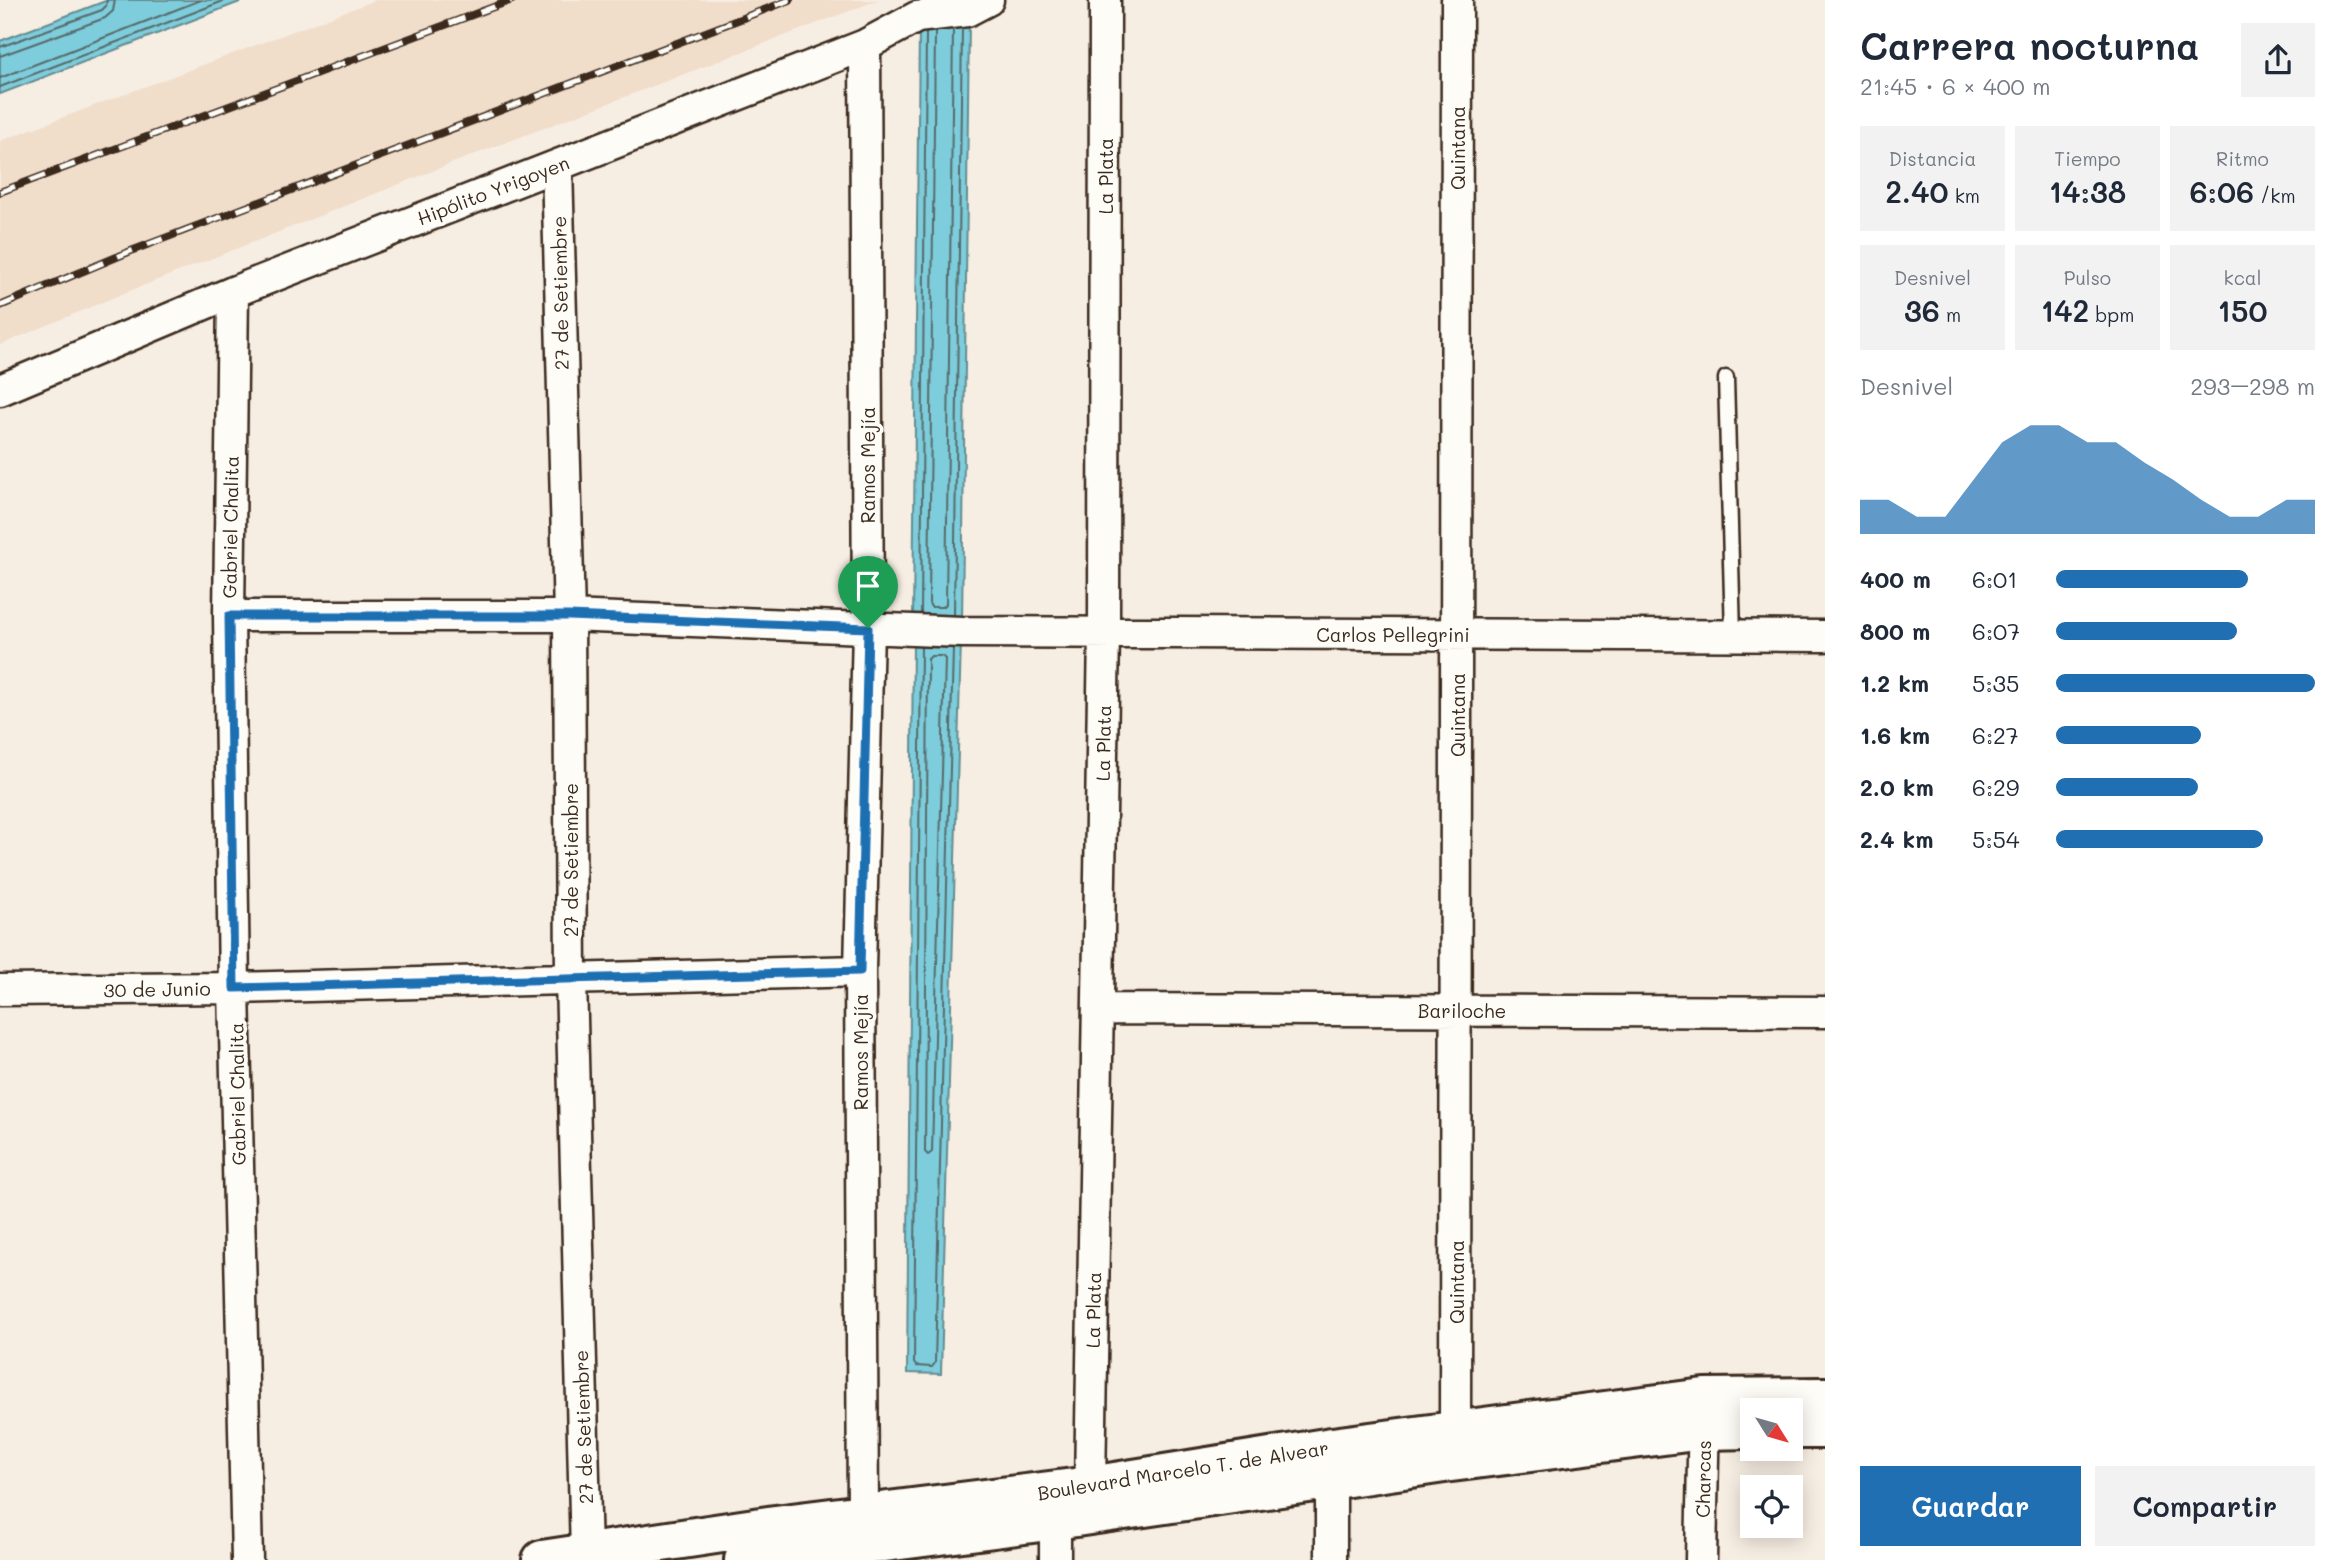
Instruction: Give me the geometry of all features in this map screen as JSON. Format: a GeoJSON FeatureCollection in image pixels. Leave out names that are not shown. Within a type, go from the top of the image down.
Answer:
{"type":"FeatureCollection","features":[{"type":"Feature","properties":{"kind":"main road","name":"Boulevard Marcelo T. de Alvear"},"geometry":{"type":"LineString","coordinates":[[542,1560],[586,1554],[768,1550],[1067,1499],[1825,1397]]}},
{"type":"Feature","properties":{"kind":"main road","name":"Boulevard Marcelo T. de Alvear"},"geometry":{"type":"LineString","coordinates":[[1331,1463],[1455,1430],[1704,1414],[1740,1425]]}},
{"type":"Feature","properties":{"kind":"main road"},"geometry":{"type":"LineString","coordinates":[[1803,1429],[1825,1429]]}},
{"type":"Feature","properties":{"kind":"main road","name":"Boulevard Marcelo T. de Alvear"},"geometry":{"type":"LineString","coordinates":[[768,1550],[863,1514],[1067,1499]]}},
{"type":"Feature","properties":{"kind":"street","name":"La Plata"},"geometry":{"type":"LineString","coordinates":[[1055,1560],[1067,1499],[1099,1009],[1104,632],[1105,0]]}},
{"type":"Feature","properties":{"kind":"street","name":"Quintana"},"geometry":{"type":"LineString","coordinates":[[1455,1430],[1457,0]]}},
{"type":"Feature","properties":{"kind":"street","name":"Hipólito Yrigoyen"},"geometry":{"type":"LineString","coordinates":[[0,390],[233,292],[865,45],[917,17],[978,6]]}},
{"type":"Feature","properties":{"kind":"street","name":"Ramos Mejía"},"geometry":{"type":"LineString","coordinates":[[863,1514],[860,971],[868,628],[865,45]]}},
{"type":"Feature","properties":{"kind":"street","name":"27 de Setiembre"},"geometry":{"type":"LineString","coordinates":[[557,166],[569,616],[571,980],[586,1554]]}},
{"type":"Feature","properties":{"kind":"street","name":"Gabriel Chalita"},"geometry":{"type":"LineString","coordinates":[[233,292],[229,616],[247,1560]]}},
{"type":"Feature","properties":{"kind":"street"},"geometry":{"type":"LineString","coordinates":[[229,616],[569,616],[868,628]]}},
{"type":"Feature","properties":{"kind":"street","name":"Carlos Pellegrini"},"geometry":{"type":"LineString","coordinates":[[868,628],[962,632],[1825,636]]}},
{"type":"Feature","properties":{"kind":"street","name":"30 de Junio"},"geometry":{"type":"LineString","coordinates":[[0,990],[234,988],[860,971]]}},
{"type":"Feature","properties":{"kind":"street","name":"Bariloche"},"geometry":{"type":"LineString","coordinates":[[1099,1009],[1825,1012]]}},
{"type":"Feature","properties":{"kind":"street","name":"Charcas"},"geometry":{"type":"LineString","coordinates":[[1701,1560],[1704,1414]]}},
{"type":"Feature","properties":{"kind":"street"},"geometry":{"type":"LineString","coordinates":[[1331,1463],[1331,1560]]}},
{"type":"Feature","properties":{"kind":"lane"},"geometry":{"type":"LineString","coordinates":[[1726,378],[1733,635]]}},
{"type":"Feature","properties":{"kind":"shaded area"},"geometry":{"type":"Polygon","coordinates":[[[376,0],[878,0],[473,155],[0,345],[0,141],[376,0]]]}},
{"type":"Feature","properties":{"kind":"water"},"geometry":{"type":"Polygon","coordinates":[[[108,0],[245,0],[0,94],[0,41],[108,0]]]}},
{"type":"Feature","properties":{"kind":"water"},"geometry":{"type":"Polygon","coordinates":[[[921,0],[966,0],[969,21],[962,623],[913,622],[919,27],[916,7],[921,0]]]}},
{"type":"Feature","properties":{"kind":"water"},"geometry":{"type":"Polygon","coordinates":[[[913,639],[961,640],[941,1374],[907,1373],[913,639]]]}},
{"type":"Feature","properties":{"kind":"railway"},"geometry":{"type":"LineString","coordinates":[[0,192],[512,0]]}},
{"type":"Feature","properties":{"kind":"railway"},"geometry":{"type":"LineString","coordinates":[[0,306],[131,251],[790,0]]}},
{"type":"Feature","properties":{"kind":"route"},"geometry":{"type":"LineString","coordinates":[[229,616],[569,616],[868,628],[860,971],[234,988],[229,616]]}}]}
